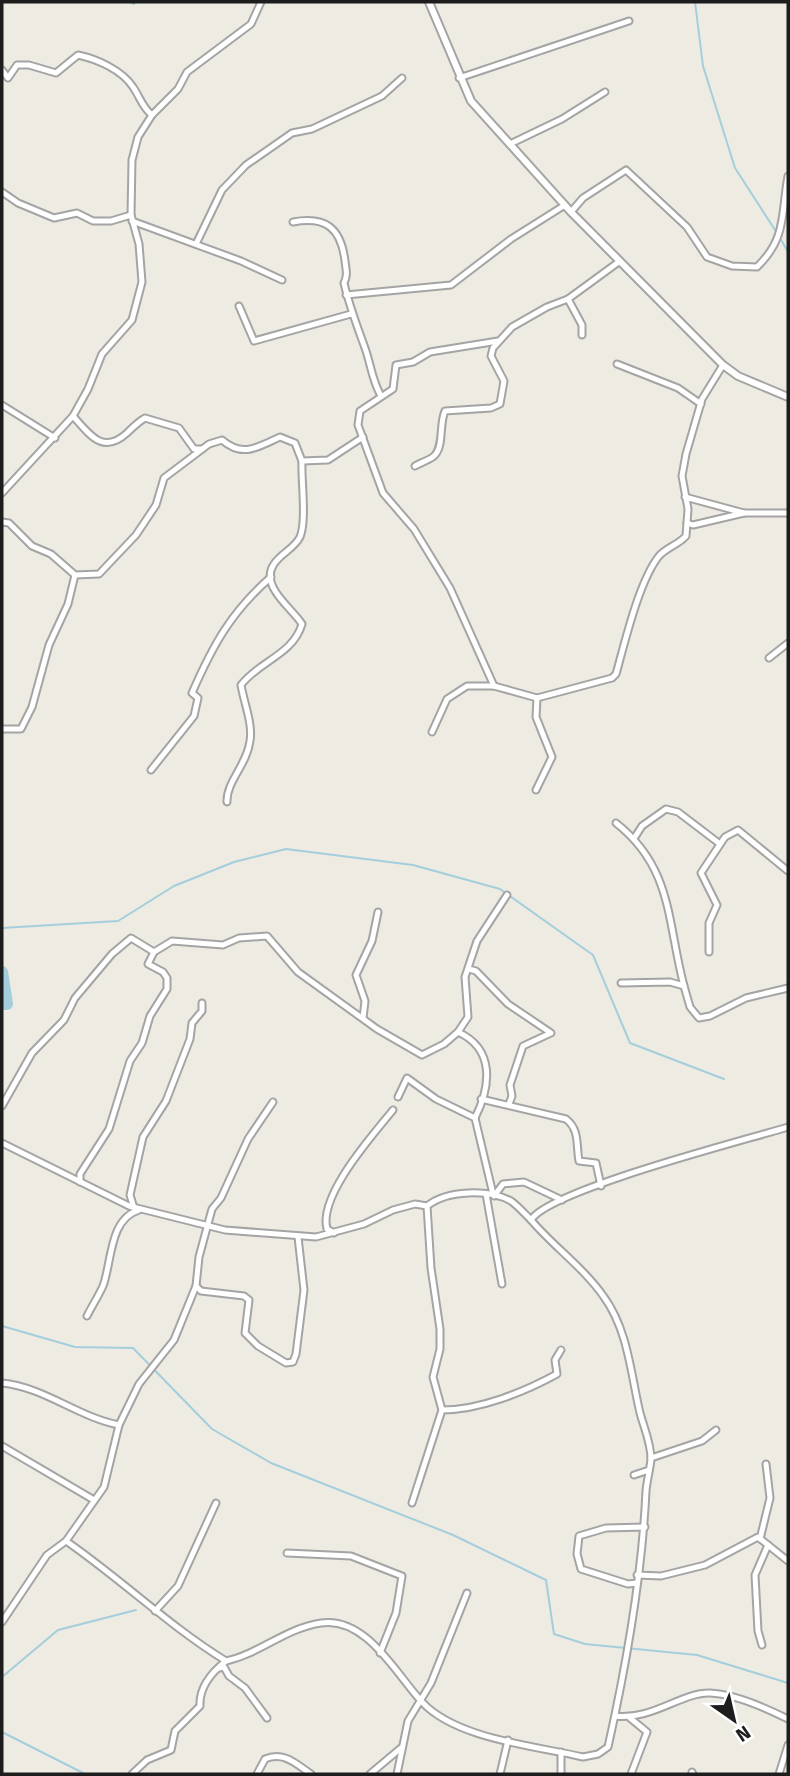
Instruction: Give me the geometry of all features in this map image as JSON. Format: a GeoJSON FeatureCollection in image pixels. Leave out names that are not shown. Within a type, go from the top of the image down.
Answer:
{"type":"FeatureCollection","features":[{"type":"Feature","properties":{"kind":"street"},"geometry":{"type":"LineString","coordinates":[[2,493],[73,416],[88,389],[102,354],[132,320],[142,282],[139,244],[131,218],[132,160],[138,137],[152,115],[178,89],[187,72],[251,24],[261,2]]}},
{"type":"Feature","properties":{"kind":"street"},"geometry":{"type":"LineString","coordinates":[[429,2],[471,102],[571,212],[723,365],[738,376],[788,397]]}},
{"type":"Feature","properties":{"kind":"street"},"geometry":{"type":"LineString","coordinates":[[459,78],[629,21]]}},
{"type":"Feature","properties":{"kind":"street"},"geometry":{"type":"LineString","coordinates":[[2,70],[8,78],[17,65],[30,65],[55,72],[78,55],[97,59],[132,84],[144,108],[152,115]]}},
{"type":"Feature","properties":{"kind":"street"},"geometry":{"type":"LineString","coordinates":[[196,244],[222,190],[246,165],[292,133],[302,133],[382,96],[402,78]]}},
{"type":"Feature","properties":{"kind":"street"},"geometry":{"type":"LineString","coordinates":[[510,144],[562,119],[605,92]]}},
{"type":"Feature","properties":{"kind":"street"},"geometry":{"type":"LineString","coordinates":[[571,212],[583,198],[626,170],[687,227],[707,257],[732,267],[757,267],[772,252],[782,229],[788,176]]}},
{"type":"Feature","properties":{"kind":"street"},"geometry":{"type":"LineString","coordinates":[[2,192],[19,203],[54,218],[76,213],[93,221],[131,218],[282,280]]}},
{"type":"Feature","properties":{"kind":"street"},"geometry":{"type":"LineString","coordinates":[[346,295],[451,285],[512,239],[565,205]]}},
{"type":"Feature","properties":{"kind":"street"},"geometry":{"type":"LineString","coordinates":[[293,222],[321,222],[342,240],[346,295],[365,349],[372,380],[381,396]]}},
{"type":"Feature","properties":{"kind":"street"},"geometry":{"type":"LineString","coordinates":[[415,466],[433,458],[437,452],[440,422],[445,411],[491,408],[500,404],[503,381],[491,356],[498,341],[519,322],[568,299],[620,261]]}},
{"type":"Feature","properties":{"kind":"street"},"geometry":{"type":"LineString","coordinates":[[568,299],[582,325],[582,335]]}},
{"type":"Feature","properties":{"kind":"street"},"geometry":{"type":"LineString","coordinates":[[239,306],[254,341],[351,314]]}},
{"type":"Feature","properties":{"kind":"street"},"geometry":{"type":"LineString","coordinates":[[494,686],[450,587],[414,530],[383,493],[358,425],[360,411],[393,389],[396,365],[413,362],[429,352],[498,341]]}},
{"type":"Feature","properties":{"kind":"street"},"geometry":{"type":"LineString","coordinates":[[617,364],[678,388],[701,404]]}},
{"type":"Feature","properties":{"kind":"street"},"geometry":{"type":"LineString","coordinates":[[432,732],[447,699],[456,692],[477,684],[537,698],[612,678],[617,674],[625,636],[654,562],[686,536],[682,476],[701,404],[723,365]]}},
{"type":"Feature","properties":{"kind":"street"},"geometry":{"type":"LineString","coordinates":[[2,405],[55,438]]}},
{"type":"Feature","properties":{"kind":"street"},"geometry":{"type":"LineString","coordinates":[[73,416],[97,443],[106,444],[119,440],[145,418],[179,428],[194,449],[202,449]]}},
{"type":"Feature","properties":{"kind":"street"},"geometry":{"type":"LineString","coordinates":[[2,522],[9,523],[32,546],[51,554],[75,575],[99,575],[129,545],[156,505],[164,478],[202,449],[222,440],[231,448],[247,452],[280,437],[295,443],[302,461],[301,535],[293,548],[274,563],[271,577],[276,595],[302,624],[283,652],[253,673],[242,685],[251,740],[243,768],[227,791],[227,802]]}},
{"type":"Feature","properties":{"kind":"street"},"geometry":{"type":"LineString","coordinates":[[302,461],[328,460],[363,437]]}},
{"type":"Feature","properties":{"kind":"street"},"geometry":{"type":"LineString","coordinates":[[685,497],[744,513]]}},
{"type":"Feature","properties":{"kind":"street"},"geometry":{"type":"LineString","coordinates":[[687,523],[693,525],[744,513],[788,513]]}},
{"type":"Feature","properties":{"kind":"street"},"geometry":{"type":"LineString","coordinates":[[2,729],[21,729],[32,707],[49,645],[68,604],[75,575]]}},
{"type":"Feature","properties":{"kind":"street"},"geometry":{"type":"LineString","coordinates":[[151,770],[194,716],[198,698],[192,693],[214,643],[249,596],[271,577]]}},
{"type":"Feature","properties":{"kind":"street"},"geometry":{"type":"LineString","coordinates":[[769,658],[788,643]]}},
{"type":"Feature","properties":{"kind":"street"},"geometry":{"type":"LineString","coordinates":[[536,790],[552,757],[536,717],[537,698]]}},
{"type":"Feature","properties":{"kind":"street"},"geometry":{"type":"LineString","coordinates":[[635,837],[642,826],[666,809],[678,813],[720,844]]}},
{"type":"Feature","properties":{"kind":"street"},"geometry":{"type":"LineString","coordinates":[[617,823],[635,837],[653,864],[665,894],[690,1007],[699,1018],[710,1016],[746,998],[788,988]]}},
{"type":"Feature","properties":{"kind":"street"},"geometry":{"type":"LineString","coordinates":[[709,952],[709,923],[717,905],[701,873],[725,837],[738,830],[788,871]]}},
{"type":"Feature","properties":{"kind":"street"},"geometry":{"type":"LineString","coordinates":[[80,1182],[80,1174],[109,1129],[130,1061],[142,1043],[150,1016],[167,989],[167,978],[163,972],[148,964],[154,952],[172,941],[223,945],[239,938],[267,936],[298,972],[422,1055],[444,1044],[458,1032],[468,1017],[465,977],[477,941],[507,895]]}},
{"type":"Feature","properties":{"kind":"street"},"geometry":{"type":"LineString","coordinates":[[363,1018],[365,1001],[356,975],[372,941],[378,912]]}},
{"type":"Feature","properties":{"kind":"street"},"geometry":{"type":"LineString","coordinates":[[2,1106],[32,1054],[64,1020],[75,998],[112,954],[131,938],[154,952]]}},
{"type":"Feature","properties":{"kind":"street"},"geometry":{"type":"LineString","coordinates":[[469,969],[476,971],[526,1018],[551,1033],[523,1046],[510,1085],[509,1104]]}},
{"type":"Feature","properties":{"kind":"street"},"geometry":{"type":"LineString","coordinates":[[621,983],[670,982],[684,986]]}},
{"type":"Feature","properties":{"kind":"street"},"geometry":{"type":"LineString","coordinates":[[137,1209],[130,1195],[143,1137],[166,1101],[190,1039],[192,1023],[202,1011],[202,1003]]}},
{"type":"Feature","properties":{"kind":"street"},"geometry":{"type":"LineString","coordinates":[[458,1032],[472,1037],[485,1059],[486,1081],[474,1118],[491,1194],[502,1284]]}},
{"type":"Feature","properties":{"kind":"street"},"geometry":{"type":"LineString","coordinates":[[398,1097],[407,1078],[436,1099],[474,1118]]}},
{"type":"Feature","properties":{"kind":"street"},"geometry":{"type":"LineString","coordinates":[[481,1099],[559,1117],[572,1124],[577,1136],[579,1161],[596,1163],[601,1186]]}},
{"type":"Feature","properties":{"kind":"street"},"geometry":{"type":"LineString","coordinates":[[2,1622],[47,1555],[66,1541],[109,1475],[120,1424],[151,1366],[174,1340],[196,1286],[199,1257],[212,1209],[221,1198],[248,1139],[273,1102]]}},
{"type":"Feature","properties":{"kind":"street"},"geometry":{"type":"LineString","coordinates":[[334,1233],[327,1229],[324,1219],[328,1203],[352,1163],[393,1110]]}},
{"type":"Feature","properties":{"kind":"street"},"geometry":{"type":"LineString","coordinates":[[531,1220],[534,1215],[562,1200],[657,1164],[788,1127]]}},
{"type":"Feature","properties":{"kind":"street"},"geometry":{"type":"LineString","coordinates":[[2,1153],[4,1144],[137,1209],[225,1230],[298,1237],[334,1233],[415,1204],[427,1206],[443,1198],[491,1194],[511,1201],[605,1297],[632,1367],[651,1458],[636,1615],[623,1664],[608,1747],[598,1754],[583,1757],[470,1731],[421,1701],[360,1633],[341,1624],[321,1623],[271,1640],[216,1668],[203,1689],[200,1706],[175,1731],[171,1751],[147,1760],[132,1774]]}},
{"type":"Feature","properties":{"kind":"street"},"geometry":{"type":"LineString","coordinates":[[491,1194],[503,1184],[518,1181],[562,1200]]}},
{"type":"Feature","properties":{"kind":"street"},"geometry":{"type":"LineString","coordinates":[[412,1503],[442,1410],[433,1377],[440,1349],[440,1329],[431,1268],[427,1206]]}},
{"type":"Feature","properties":{"kind":"street"},"geometry":{"type":"LineString","coordinates":[[87,1316],[102,1287],[120,1227],[137,1209]]}},
{"type":"Feature","properties":{"kind":"street"},"geometry":{"type":"LineString","coordinates":[[196,1286],[201,1291],[244,1296],[248,1300],[245,1333],[274,1358],[291,1364],[296,1354],[304,1290],[298,1237]]}},
{"type":"Feature","properties":{"kind":"street"},"geometry":{"type":"LineString","coordinates":[[442,1410],[458,1410],[538,1384],[557,1374],[555,1360],[561,1350]]}},
{"type":"Feature","properties":{"kind":"street"},"geometry":{"type":"LineString","coordinates":[[2,1383],[18,1384],[89,1417],[120,1424]]}},
{"type":"Feature","properties":{"kind":"street"},"geometry":{"type":"LineString","coordinates":[[651,1458],[702,1441],[716,1430]]}},
{"type":"Feature","properties":{"kind":"street"},"geometry":{"type":"LineString","coordinates":[[2,1446],[94,1500]]}},
{"type":"Feature","properties":{"kind":"street"},"geometry":{"type":"LineString","coordinates":[[760,1539],[770,1498],[766,1464]]}},
{"type":"Feature","properties":{"kind":"street"},"geometry":{"type":"LineString","coordinates":[[634,1475],[649,1470]]}},
{"type":"Feature","properties":{"kind":"street"},"geometry":{"type":"LineString","coordinates":[[155,1611],[178,1586],[216,1503]]}},
{"type":"Feature","properties":{"kind":"street"},"geometry":{"type":"LineString","coordinates":[[637,1583],[628,1584],[581,1569],[577,1554],[579,1536],[606,1528],[645,1527]]}},
{"type":"Feature","properties":{"kind":"street"},"geometry":{"type":"LineString","coordinates":[[638,1575],[661,1576],[690,1569],[705,1564],[747,1541],[760,1539],[788,1561]]}},
{"type":"Feature","properties":{"kind":"street"},"geometry":{"type":"LineString","coordinates":[[66,1541],[108,1570],[155,1611],[226,1661]]}},
{"type":"Feature","properties":{"kind":"street"},"geometry":{"type":"LineString","coordinates":[[762,1645],[758,1631],[755,1575],[768,1545]]}},
{"type":"Feature","properties":{"kind":"street"},"geometry":{"type":"LineString","coordinates":[[288,1553],[351,1556],[402,1576],[396,1613],[380,1653]]}},
{"type":"Feature","properties":{"kind":"street"},"geometry":{"type":"LineString","coordinates":[[397,1774],[408,1721],[444,1654],[467,1593]]}},
{"type":"Feature","properties":{"kind":"street"},"geometry":{"type":"LineString","coordinates":[[216,1668],[224,1667],[229,1676],[245,1688],[267,1718]]}},
{"type":"Feature","properties":{"kind":"street"},"geometry":{"type":"LineString","coordinates":[[615,1716],[630,1718],[709,1693],[752,1704],[788,1719]]}},
{"type":"Feature","properties":{"kind":"street"},"geometry":{"type":"LineString","coordinates":[[630,1718],[647,1732],[631,1774]]}},
{"type":"Feature","properties":{"kind":"street"},"geometry":{"type":"LineString","coordinates":[[500,1774],[508,1740]]}},
{"type":"Feature","properties":{"kind":"street"},"geometry":{"type":"LineString","coordinates":[[779,1774],[788,1745]]}},
{"type":"Feature","properties":{"kind":"street"},"geometry":{"type":"LineString","coordinates":[[370,1774],[401,1748]]}},
{"type":"Feature","properties":{"kind":"street"},"geometry":{"type":"LineString","coordinates":[[561,1752],[561,1774]]}},
{"type":"Feature","properties":{"kind":"street"},"geometry":{"type":"LineString","coordinates":[[257,1774],[265,1759],[275,1755],[284,1756],[311,1774]]}},
{"type":"Feature","properties":{"kind":"waterway"},"geometry":{"type":"LineString","coordinates":[[130,2],[134,4]]}},
{"type":"Feature","properties":{"kind":"waterway"},"geometry":{"type":"LineString","coordinates":[[695,2],[703,66],[735,168],[777,233]]}},
{"type":"Feature","properties":{"kind":"waterway"},"geometry":{"type":"LineString","coordinates":[[780,238],[788,252]]}},
{"type":"Feature","properties":{"kind":"waterway"},"geometry":{"type":"LineString","coordinates":[[2,928],[118,921],[174,886],[234,862],[286,849],[413,865],[500,889],[593,955],[630,1043],[724,1079]]}},
{"type":"Feature","properties":{"kind":"waterway"},"geometry":{"type":"LineString","coordinates":[[2,972],[7,1004],[2,1004]]}},
{"type":"Feature","properties":{"kind":"waterway"},"geometry":{"type":"LineString","coordinates":[[2,1326],[75,1347],[133,1348],[212,1429],[271,1463],[453,1535],[546,1580],[554,1634],[585,1644],[697,1655],[788,1683]]}},
{"type":"Feature","properties":{"kind":"waterway"},"geometry":{"type":"LineString","coordinates":[[2,1677],[58,1630],[136,1610]]}},
{"type":"Feature","properties":{"kind":"waterway"},"geometry":{"type":"LineString","coordinates":[[2,1732],[85,1774]]}}]}
